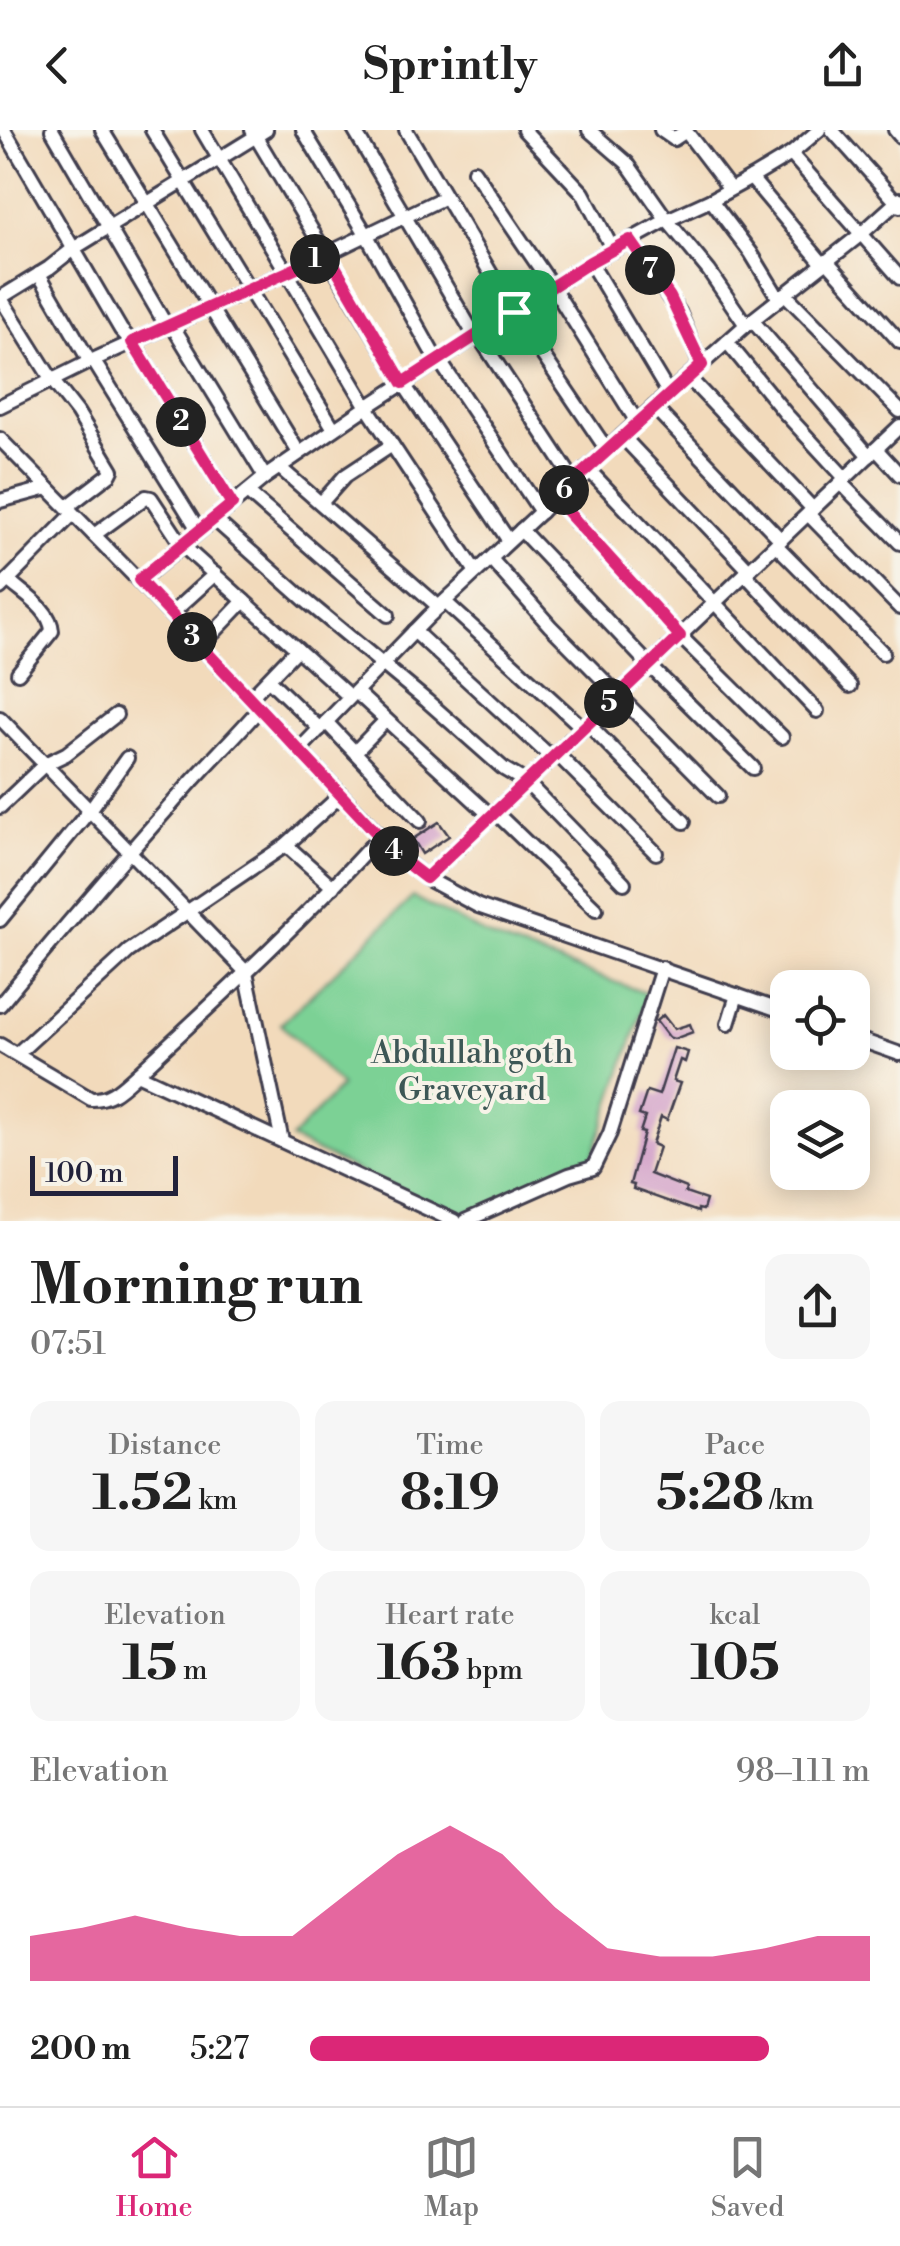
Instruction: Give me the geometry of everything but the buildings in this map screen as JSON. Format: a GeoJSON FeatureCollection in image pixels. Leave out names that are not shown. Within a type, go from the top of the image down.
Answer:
{"type":"FeatureCollection","features":[{"type":"Feature","properties":{"kind":"street"},"geometry":{"type":"LineString","coordinates":[[4,130],[121,330],[232,504]]}},
{"type":"Feature","properties":{"kind":"street"},"geometry":{"type":"LineString","coordinates":[[52,130],[265,477]]}},
{"type":"Feature","properties":{"kind":"street"},"geometry":{"type":"LineString","coordinates":[[102,130],[299,453]]}},
{"type":"Feature","properties":{"kind":"street"},"geometry":{"type":"LineString","coordinates":[[152,130],[334,429]]}},
{"type":"Feature","properties":{"kind":"street"},"geometry":{"type":"LineString","coordinates":[[202,130],[367,406],[476,572]]}},
{"type":"Feature","properties":{"kind":"street"},"geometry":{"type":"LineString","coordinates":[[303,130],[438,360],[541,512]]}},
{"type":"Feature","properties":{"kind":"street"},"geometry":{"type":"LineString","coordinates":[[354,130],[476,335],[574,481]]}},
{"type":"Feature","properties":{"kind":"street"},"geometry":{"type":"LineString","coordinates":[[406,130],[514,312],[607,450]]}},
{"type":"Feature","properties":{"kind":"street"},"geometry":{"type":"LineString","coordinates":[[524,130],[583,192],[613,250]]}},
{"type":"Feature","properties":{"kind":"street"},"geometry":{"type":"LineString","coordinates":[[589,130],[627,163],[749,323],[872,452],[900,475]]}},
{"type":"Feature","properties":{"kind":"street"},"geometry":{"type":"LineString","coordinates":[[661,130],[674,139],[690,132],[730,190]]}},
{"type":"Feature","properties":{"kind":"street"},"geometry":{"type":"LineString","coordinates":[[139,580],[279,466],[367,406],[590,262],[751,178],[791,154],[819,130]]}},
{"type":"Feature","properties":{"kind":"street"},"geometry":{"type":"LineString","coordinates":[[299,750],[442,604],[636,422],[749,323],[899,202],[832,130]]}},
{"type":"Feature","properties":{"kind":"street"},"geometry":{"type":"LineString","coordinates":[[895,130],[900,136]]}},
{"type":"Feature","properties":{"kind":"street"},"geometry":{"type":"LineString","coordinates":[[18,673],[52,631],[52,622],[4,584],[112,470],[0,298],[258,132],[403,383],[509,542]]}},
{"type":"Feature","properties":{"kind":"street"},"geometry":{"type":"LineString","coordinates":[[791,154],[900,278]]}},
{"type":"Feature","properties":{"kind":"street"},"geometry":{"type":"LineString","coordinates":[[474,171],[552,286],[636,422]]}},
{"type":"Feature","properties":{"kind":"street"},"geometry":{"type":"LineString","coordinates":[[751,178],[900,342]]}},
{"type":"Feature","properties":{"kind":"street"},"geometry":{"type":"LineString","coordinates":[[0,406],[445,197]]}},
{"type":"Feature","properties":{"kind":"street"},"geometry":{"type":"LineString","coordinates":[[711,200],[782,296],[900,411]]}},
{"type":"Feature","properties":{"kind":"street"},"geometry":{"type":"LineString","coordinates":[[630,240],[670,297],[702,365]]}},
{"type":"Feature","properties":{"kind":"street"},"geometry":{"type":"LineString","coordinates":[[590,262],[668,394]]}},
{"type":"Feature","properties":{"kind":"street"},"geometry":{"type":"LineString","coordinates":[[39,274],[199,531]]}},
{"type":"Feature","properties":{"kind":"street"},"geometry":{"type":"LineString","coordinates":[[727,342],[900,543]]}},
{"type":"Feature","properties":{"kind":"street"},"geometry":{"type":"LineString","coordinates":[[688,376],[900,608]]}},
{"type":"Feature","properties":{"kind":"street"},"geometry":{"type":"LineString","coordinates":[[654,406],[883,653]]}},
{"type":"Feature","properties":{"kind":"street"},"geometry":{"type":"LineString","coordinates":[[426,878],[900,426]]}},
{"type":"Feature","properties":{"kind":"street"},"geometry":{"type":"LineString","coordinates":[[622,436],[850,686]]}},
{"type":"Feature","properties":{"kind":"street"},"geometry":{"type":"LineString","coordinates":[[0,439],[139,580],[400,858],[426,878],[478,906],[770,1007]]}},
{"type":"Feature","properties":{"kind":"street"},"geometry":{"type":"LineString","coordinates":[[322,504],[345,476],[392,445]]}},
{"type":"Feature","properties":{"kind":"street"},"geometry":{"type":"LineString","coordinates":[[279,466],[585,726],[684,822]]}},
{"type":"Feature","properties":{"kind":"street"},"geometry":{"type":"LineString","coordinates":[[587,468],[817,711]]}},
{"type":"Feature","properties":{"kind":"street"},"geometry":{"type":"LineString","coordinates":[[0,500],[48,488]]}},
{"type":"Feature","properties":{"kind":"street"},"geometry":{"type":"LineString","coordinates":[[248,492],[388,614]]}},
{"type":"Feature","properties":{"kind":"street"},"geometry":{"type":"LineString","coordinates":[[94,535],[148,496],[182,545],[493,814],[596,909]]}},
{"type":"Feature","properties":{"kind":"street"},"geometry":{"type":"LineString","coordinates":[[555,498],[680,636],[782,736]]}},
{"type":"Feature","properties":{"kind":"street"},"geometry":{"type":"LineString","coordinates":[[214,519],[504,769],[526,782],[624,883]]}},
{"type":"Feature","properties":{"kind":"street"},"geometry":{"type":"LineString","coordinates":[[522,530],[649,666],[752,768]]}},
{"type":"Feature","properties":{"kind":"street"},"geometry":{"type":"LineString","coordinates":[[491,558],[550,626],[718,796]]}},
{"type":"Feature","properties":{"kind":"street"},"geometry":{"type":"LineString","coordinates":[[171,614],[215,574]]}},
{"type":"Feature","properties":{"kind":"street"},"geometry":{"type":"LineString","coordinates":[[201,646],[244,601]]}},
{"type":"Feature","properties":{"kind":"street"},"geometry":{"type":"LineString","coordinates":[[414,632],[656,853]]}},
{"type":"Feature","properties":{"kind":"street"},"geometry":{"type":"LineString","coordinates":[[0,1005],[297,648]]}},
{"type":"Feature","properties":{"kind":"street"},"geometry":{"type":"LineString","coordinates":[[269,680],[354,752],[420,821]]}},
{"type":"Feature","properties":{"kind":"street"},"geometry":{"type":"LineString","coordinates":[[0,807],[44,764],[66,754],[116,715]]}},
{"type":"Feature","properties":{"kind":"street"},"geometry":{"type":"LineString","coordinates":[[0,718],[246,972],[282,1141]]}},
{"type":"Feature","properties":{"kind":"street"},"geometry":{"type":"LineString","coordinates":[[354,752],[386,720]]}},
{"type":"Feature","properties":{"kind":"street"},"geometry":{"type":"LineString","coordinates":[[0,920],[127,758]]}},
{"type":"Feature","properties":{"kind":"street"},"geometry":{"type":"LineString","coordinates":[[16,1054],[129,951],[286,845],[341,795]]}},
{"type":"Feature","properties":{"kind":"street"},"geometry":{"type":"LineString","coordinates":[[0,1045],[91,1099],[110,1097],[246,972],[380,836]]}},
{"type":"Feature","properties":{"kind":"street"},"geometry":{"type":"LineString","coordinates":[[286,845],[332,887]]}},
{"type":"Feature","properties":{"kind":"street"},"geometry":{"type":"LineString","coordinates":[[465,1221],[584,1172],[597,1163],[662,968]]}},
{"type":"Feature","properties":{"kind":"street"},"geometry":{"type":"LineString","coordinates":[[728,1024],[737,995]]}},
{"type":"Feature","properties":{"kind":"street"},"geometry":{"type":"LineString","coordinates":[[870,1043],[900,1054]]}},
{"type":"Feature","properties":{"kind":"street"},"geometry":{"type":"LineString","coordinates":[[137,1074],[454,1221]]}},
{"type":"Feature","properties":{"kind":"green space","name":"Abdullah goth Graveyard"},"geometry":{"type":"Polygon","coordinates":[[[413,897],[495,939],[648,994],[591,1161],[479,1210],[453,1213],[428,1205],[291,1139],[341,1086],[281,1024],[413,897]]]}},
{"type":"Feature","properties":{"kind":"route"},"geometry":{"type":"LineString","coordinates":[[630,240],[678,312],[702,365],[555,498],[680,636],[426,878],[400,858],[139,580],[232,504],[132,342],[328,254],[403,383],[514,312],[630,240]]}}]}
